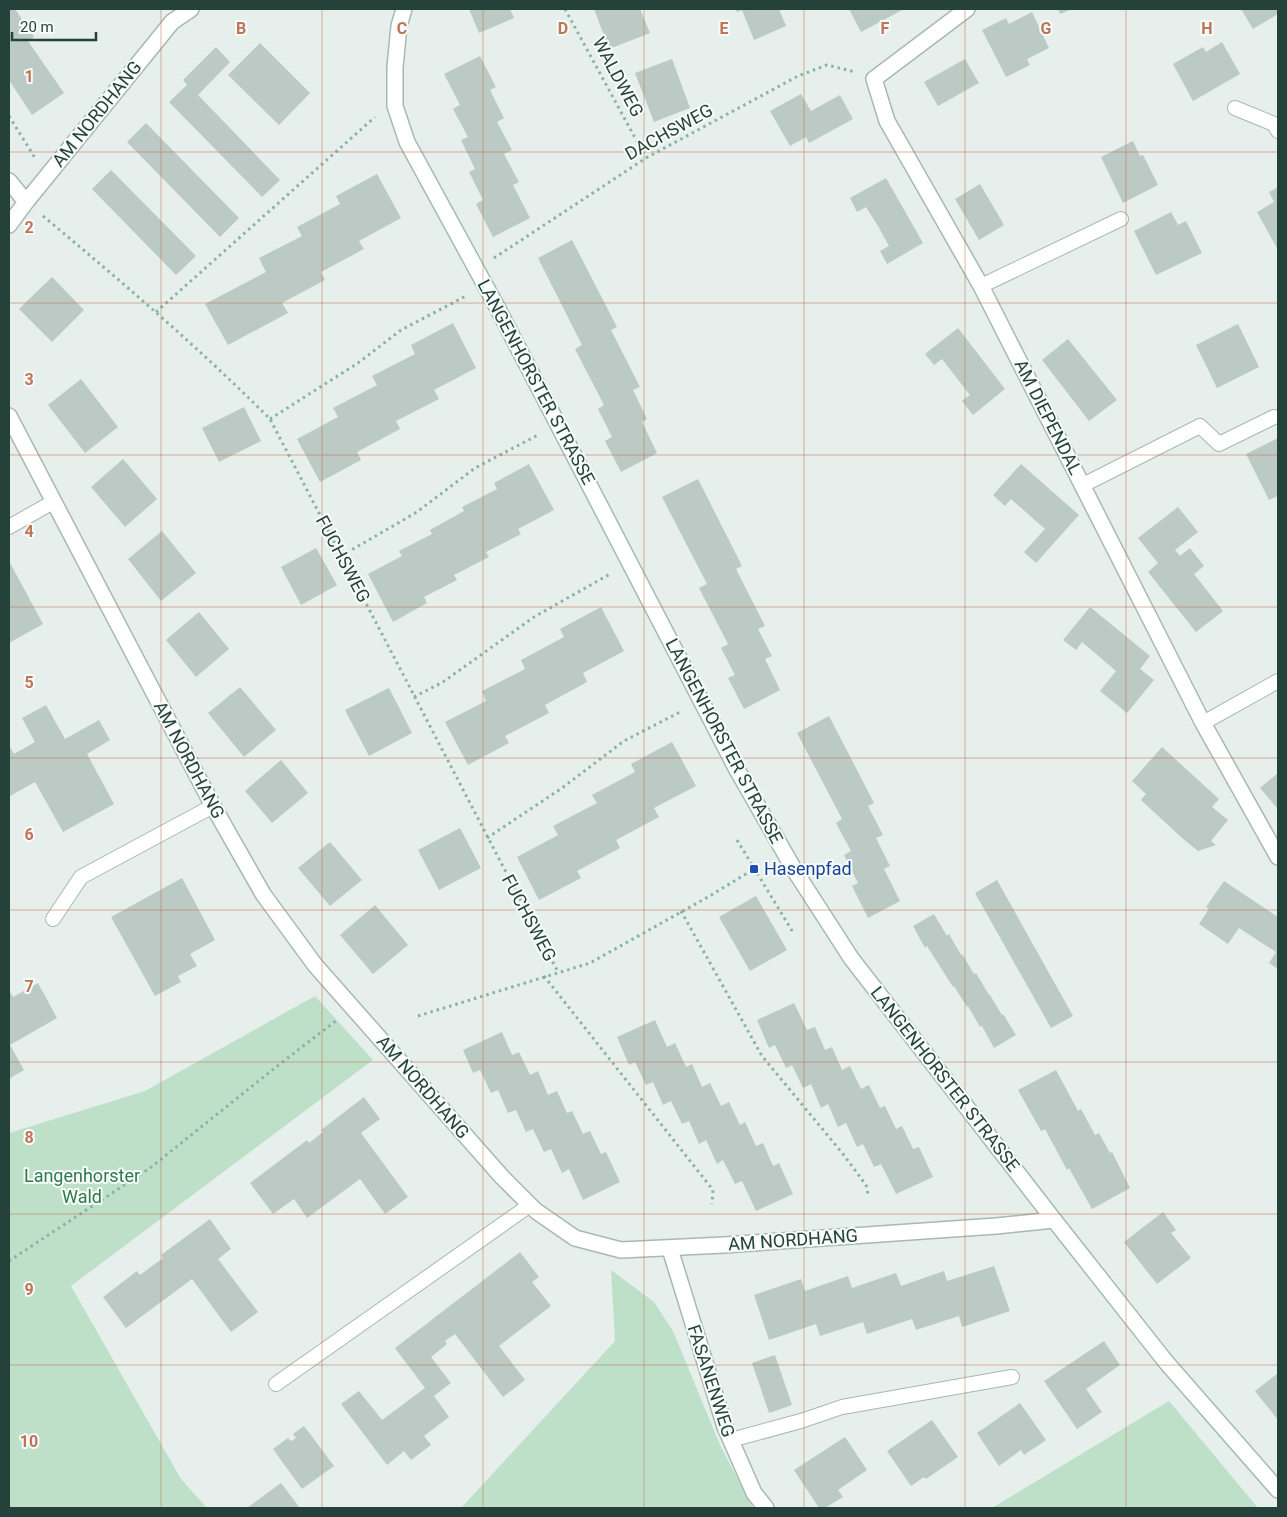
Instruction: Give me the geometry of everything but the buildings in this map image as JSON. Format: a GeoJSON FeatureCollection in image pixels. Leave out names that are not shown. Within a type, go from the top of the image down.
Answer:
{"type":"FeatureCollection","features":[{"type":"Feature","properties":{"kind":"street","name":"AM NORDHANG"},"geometry":{"type":"LineString","coordinates":[[9,225],[172,22],[190,9]]}},
{"type":"Feature","properties":{"kind":"street","name":"LANGENHORSTER STRASSE"},"geometry":{"type":"LineString","coordinates":[[404,9],[399,26],[395,67],[395,106],[407,142],[502,316],[732,760],[795,871],[851,958],[1054,1220],[1166,1362],[1278,1490]]}},
{"type":"Feature","properties":{"kind":"street"},"geometry":{"type":"LineString","coordinates":[[874,79],[967,9]]}},
{"type":"Feature","properties":{"kind":"street","name":"AM DIEPENDAL"},"geometry":{"type":"LineString","coordinates":[[874,79],[887,121],[981,286],[1203,724],[1278,857]]}},
{"type":"Feature","properties":{"kind":"street"},"geometry":{"type":"LineString","coordinates":[[9,181],[26,202]]}},
{"type":"Feature","properties":{"kind":"street","name":"AM NORDHANG"},"geometry":{"type":"LineString","coordinates":[[9,416],[213,806],[263,894],[315,965],[502,1177],[530,1205],[575,1238],[621,1250],[996,1226],[1054,1220]]}},
{"type":"Feature","properties":{"kind":"street","name":"FASANENWEG"},"geometry":{"type":"LineString","coordinates":[[670,1248],[730,1440],[754,1493],[766,1508]]}},
{"type":"Feature","properties":{"kind":"lane"},"geometry":{"type":"LineString","coordinates":[[1235,108],[1274,124],[1278,131]]}},
{"type":"Feature","properties":{"kind":"lane"},"geometry":{"type":"LineString","coordinates":[[981,286],[1121,219]]}},
{"type":"Feature","properties":{"kind":"lane"},"geometry":{"type":"LineString","coordinates":[[1083,485],[1200,426],[1219,444],[1274,416]]}},
{"type":"Feature","properties":{"kind":"lane"},"geometry":{"type":"LineString","coordinates":[[9,527],[53,502]]}},
{"type":"Feature","properties":{"kind":"lane"},"geometry":{"type":"LineString","coordinates":[[1203,724],[1278,681]]}},
{"type":"Feature","properties":{"kind":"lane"},"geometry":{"type":"LineString","coordinates":[[53,919],[82,877],[213,806]]}},
{"type":"Feature","properties":{"kind":"lane"},"geometry":{"type":"LineString","coordinates":[[276,1384],[530,1205]]}},
{"type":"Feature","properties":{"kind":"lane"},"geometry":{"type":"LineString","coordinates":[[730,1440],[801,1421],[842,1407],[1012,1377]]}},
{"type":"Feature","properties":{"kind":"path","name":"WALDWEG"},"geometry":{"type":"LineString","coordinates":[[565,9],[646,158]]}},
{"type":"Feature","properties":{"kind":"path","name":"DACHSWEG"},"geometry":{"type":"LineString","coordinates":[[490,261],[646,158],[798,76],[827,65],[874,79]]}},
{"type":"Feature","properties":{"kind":"path"},"geometry":{"type":"LineString","coordinates":[[156,312],[381,111]]}},
{"type":"Feature","properties":{"kind":"path"},"geometry":{"type":"LineString","coordinates":[[9,116],[37,161]]}},
{"type":"Feature","properties":{"kind":"path","name":"FUCHSWEG"},"geometry":{"type":"LineString","coordinates":[[40,214],[218,367],[270,419],[558,972]]}},
{"type":"Feature","properties":{"kind":"path","name":"LANGENHORSTER STRASSE"},"geometry":{"type":"LineString","coordinates":[[270,419],[358,363],[401,330],[466,296]]}},
{"type":"Feature","properties":{"kind":"path","name":"LANGENHORSTER STRASSE"},"geometry":{"type":"LineString","coordinates":[[341,556],[417,512],[475,468],[538,435]]}},
{"type":"Feature","properties":{"kind":"path"},"geometry":{"type":"LineString","coordinates":[[414,697],[443,682],[534,617],[611,574]]}},
{"type":"Feature","properties":{"kind":"path","name":"LANGENHORSTER STRASSE"},"geometry":{"type":"LineString","coordinates":[[487,838],[562,788],[624,741],[682,711]]}},
{"type":"Feature","properties":{"kind":"path"},"geometry":{"type":"LineString","coordinates":[[737,840],[794,934]]}},
{"type":"Feature","properties":{"kind":"path"},"geometry":{"type":"LineString","coordinates":[[418,1016],[590,963],[754,869]]}},
{"type":"Feature","properties":{"kind":"path"},"geometry":{"type":"LineString","coordinates":[[681,912],[762,1056],[843,1154],[866,1186],[868,1194]]}},
{"type":"Feature","properties":{"kind":"path"},"geometry":{"type":"LineString","coordinates":[[544,976],[712,1190],[712,1204]]}},
{"type":"Feature","properties":{"kind":"path"},"geometry":{"type":"LineString","coordinates":[[9,1261],[150,1168],[340,1018]]}},
{"type":"Feature","properties":{"kind":"green space","name":"Langenhorster Wald"},"geometry":{"type":"Polygon","coordinates":[[[315,996],[373,1060],[71,1286],[181,1479],[207,1508],[9,1508],[9,1133],[145,1091],[315,996]]]}},
{"type":"Feature","properties":{"kind":"green space"},"geometry":{"type":"Polygon","coordinates":[[[611,1270],[654,1302],[673,1331],[720,1445],[753,1508],[461,1508],[615,1341],[611,1270]]]}},
{"type":"Feature","properties":{"kind":"green space"},"geometry":{"type":"Polygon","coordinates":[[[1169,1401],[1258,1508],[992,1508],[1169,1401]]]}},
{"type":"Feature","properties":{"kind":"place","name":"Hasenpfad"},"geometry":{"type":"Point","coordinates":[754,869]}}]}
